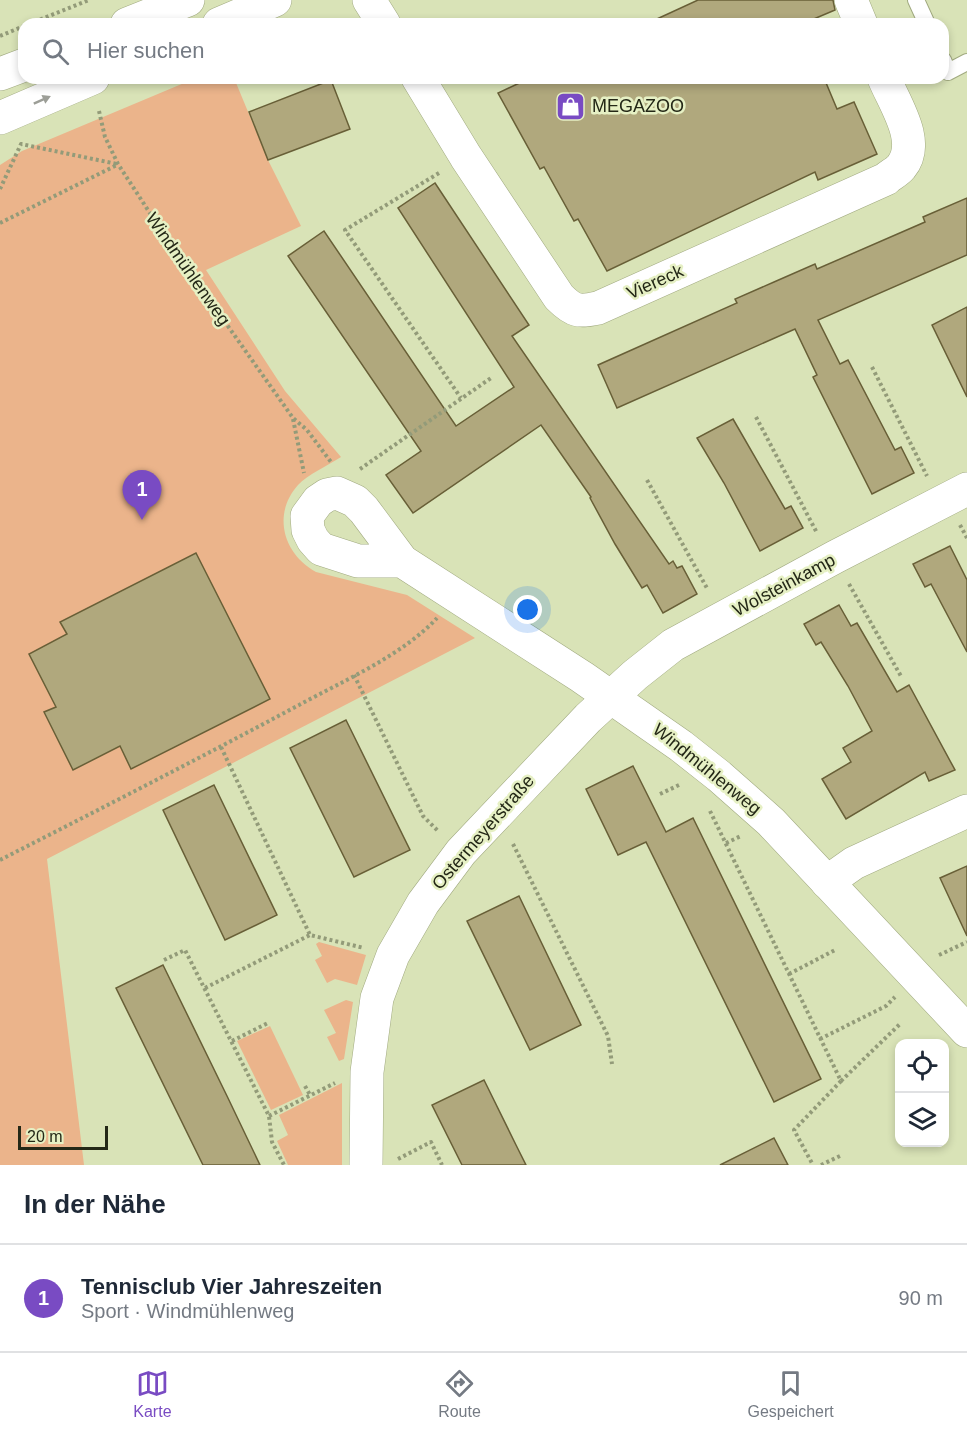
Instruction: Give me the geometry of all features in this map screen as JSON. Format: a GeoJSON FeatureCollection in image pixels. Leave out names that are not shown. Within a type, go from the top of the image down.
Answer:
{"type":"FeatureCollection","features":[{"type":"Feature","properties":{"kind":"street"},"geometry":{"type":"LineString","coordinates":[[142,18],[188,0]]}},
{"type":"Feature","properties":{"kind":"street"},"geometry":{"type":"LineString","coordinates":[[233,18],[275,0]]}},
{"type":"Feature","properties":{"kind":"street"},"geometry":{"type":"LineString","coordinates":[[369,0],[380,18]]}},
{"type":"Feature","properties":{"kind":"street"},"geometry":{"type":"LineString","coordinates":[[851,0],[858,18]]}},
{"type":"Feature","properties":{"kind":"street"},"geometry":{"type":"LineString","coordinates":[[0,74],[18,67]]}},
{"type":"Feature","properties":{"kind":"street"},"geometry":{"type":"LineString","coordinates":[[0,118],[79,84]]}},
{"type":"Feature","properties":{"kind":"street","name":"Viereck"},"geometry":{"type":"LineString","coordinates":[[433,92],[466,157],[559,297],[570,308],[583,311],[598,308],[886,179],[901,167],[909,152],[908,134],[887,84]]}},
{"type":"Feature","properties":{"kind":"street","name":"Wolsteinkamp"},"geometry":{"type":"LineString","coordinates":[[611,696],[673,645],[967,489]]}},
{"type":"Feature","properties":{"kind":"street","name":"Windmühlenweg"},"geometry":{"type":"LineString","coordinates":[[318,501],[327,495],[337,493],[355,501],[402,561],[611,696],[719,776],[771,822],[967,1031]]}},
{"type":"Feature","properties":{"kind":"street"},"geometry":{"type":"LineString","coordinates":[[318,501],[307,516],[308,530],[312,540],[321,549],[358,561],[402,561]]}},
{"type":"Feature","properties":{"kind":"street","name":"Ostermeyerstraße"},"geometry":{"type":"LineString","coordinates":[[378,1164],[367,1072],[377,998],[393,955],[423,903],[461,852],[559,747],[611,696]]}},
{"type":"Feature","properties":{"kind":"street"},"geometry":{"type":"LineString","coordinates":[[827,882],[854,863],[967,811]]}},
{"type":"Feature","properties":{"kind":"lane"},"geometry":{"type":"LineString","coordinates":[[916,0],[924,18]]}},
{"type":"Feature","properties":{"kind":"lane"},"geometry":{"type":"LineString","coordinates":[[949,71],[967,62]]}},
{"type":"Feature","properties":{"kind":"path"},"geometry":{"type":"LineString","coordinates":[[44,18],[89,0]]}},
{"type":"Feature","properties":{"kind":"path"},"geometry":{"type":"LineString","coordinates":[[0,36],[18,28]]}},
{"type":"Feature","properties":{"kind":"path","name":"Windmühlenweg"},"geometry":{"type":"LineString","coordinates":[[99,111],[105,137],[118,164],[174,250],[293,418],[306,430],[335,466]]}},
{"type":"Feature","properties":{"kind":"path"},"geometry":{"type":"LineString","coordinates":[[0,189],[21,144],[118,164]]}},
{"type":"Feature","properties":{"kind":"path"},"geometry":{"type":"LineString","coordinates":[[461,398],[345,230],[466,157]]}},
{"type":"Feature","properties":{"kind":"path"},"geometry":{"type":"LineString","coordinates":[[0,223],[118,164]]}},
{"type":"Feature","properties":{"kind":"path"},"geometry":{"type":"LineString","coordinates":[[872,367],[929,480]]}},
{"type":"Feature","properties":{"kind":"path"},"geometry":{"type":"LineString","coordinates":[[358,473],[363,466],[491,378]]}},
{"type":"Feature","properties":{"kind":"path"},"geometry":{"type":"LineString","coordinates":[[756,417],[819,538]]}},
{"type":"Feature","properties":{"kind":"path","name":"Windmühlenweg"},"geometry":{"type":"LineString","coordinates":[[293,418],[307,486],[318,501]]}},
{"type":"Feature","properties":{"kind":"path"},"geometry":{"type":"LineString","coordinates":[[647,480],[710,591]]}},
{"type":"Feature","properties":{"kind":"path"},"geometry":{"type":"LineString","coordinates":[[848,581],[902,678]]}},
{"type":"Feature","properties":{"kind":"path"},"geometry":{"type":"LineString","coordinates":[[0,860],[221,747],[354,675],[408,644],[426,630],[438,616]]}},
{"type":"Feature","properties":{"kind":"path"},"geometry":{"type":"LineString","coordinates":[[354,675],[423,816],[461,852]]}},
{"type":"Feature","properties":{"kind":"path"},"geometry":{"type":"LineString","coordinates":[[221,747],[310,935]]}},
{"type":"Feature","properties":{"kind":"path"},"geometry":{"type":"LineString","coordinates":[[509,835],[608,1036],[612,1064]]}},
{"type":"Feature","properties":{"kind":"path"},"geometry":{"type":"LineString","coordinates":[[726,843],[841,1081]]}},
{"type":"Feature","properties":{"kind":"path"},"geometry":{"type":"LineString","coordinates":[[205,988],[310,935],[393,955]]}},
{"type":"Feature","properties":{"kind":"path"},"geometry":{"type":"LineString","coordinates":[[164,960],[185,950],[269,1116],[272,1142],[284,1165]]}},
{"type":"Feature","properties":{"kind":"path"},"geometry":{"type":"LineString","coordinates":[[789,974],[835,950]]}},
{"type":"Feature","properties":{"kind":"path"},"geometry":{"type":"LineString","coordinates":[[820,1039],[886,1006],[915,976]]}},
{"type":"Feature","properties":{"kind":"path"},"geometry":{"type":"LineString","coordinates":[[232,1041],[268,1023]]}},
{"type":"Feature","properties":{"kind":"path"},"geometry":{"type":"LineString","coordinates":[[813,1165],[794,1130],[901,1023]]}},
{"type":"Feature","properties":{"kind":"path"},"geometry":{"type":"LineString","coordinates":[[269,1116],[342,1080],[367,1072]]}},
{"type":"Feature","properties":{"kind":"path"},"geometry":{"type":"LineString","coordinates":[[305,1086],[310,1095]]}},
{"type":"Feature","properties":{"kind":"path"},"geometry":{"type":"LineString","coordinates":[[378,1164],[431,1142],[442,1165]]}},
{"type":"Feature","properties":{"kind":"path"},"geometry":{"type":"LineString","coordinates":[[821,1165],[842,1155]]}},
{"type":"Feature","properties":{"kind":"shaded area"},"geometry":{"type":"Polygon","coordinates":[[[182,84],[236,84],[268,160],[301,226],[206,270],[285,391],[341,457],[302,481],[290,496],[285,508],[284,521],[289,544],[296,555],[316,572],[407,595],[475,638],[47,859],[84,1165],[0,1165],[0,165],[22,151],[182,84]]]}},
{"type":"Feature","properties":{"kind":"shaded area"},"geometry":{"type":"Polygon","coordinates":[[[319,942],[366,955],[357,985],[335,979],[327,983],[315,960],[322,956],[316,944],[319,942]]]}},
{"type":"Feature","properties":{"kind":"shaded area"},"geometry":{"type":"Polygon","coordinates":[[[346,1000],[353,1002],[344,1059],[339,1061],[327,1037],[336,1033],[324,1010],[346,1000]]]}},
{"type":"Feature","properties":{"kind":"shaded area"},"geometry":{"type":"Polygon","coordinates":[[[270,1026],[303,1095],[271,1110],[237,1041],[270,1026]]]}},
{"type":"Feature","properties":{"kind":"shaded area"},"geometry":{"type":"Polygon","coordinates":[[[342,1083],[342,1165],[288,1165],[277,1141],[288,1135],[279,1115],[342,1083]]]}},
{"type":"Feature","properties":{"kind":"building"},"geometry":{"type":"Polygon","coordinates":[[[698,0],[833,0],[835,10],[816,18],[659,18],[698,0]]]}},
{"type":"Feature","properties":{"kind":"building"},"geometry":{"type":"Polygon","coordinates":[[[321,84],[333,84],[350,129],[268,160],[249,112],[321,84]]]}},
{"type":"Feature","properties":{"kind":"building"},"geometry":{"type":"Polygon","coordinates":[[[517,84],[827,84],[837,109],[854,102],[877,154],[818,180],[815,172],[607,271],[578,219],[574,221],[544,167],[540,169],[498,93],[517,84]]]}},
{"type":"Feature","properties":{"kind":"building"},"geometry":{"type":"Polygon","coordinates":[[[435,183],[529,325],[512,336],[669,564],[673,561],[677,568],[682,566],[697,594],[663,613],[647,585],[642,588],[615,544],[591,497],[541,425],[413,513],[386,475],[421,451],[288,256],[324,231],[456,426],[514,387],[398,208],[435,183]]]}},
{"type":"Feature","properties":{"kind":"building"},"geometry":{"type":"Polygon","coordinates":[[[967,198],[967,255],[818,320],[840,364],[848,360],[895,450],[901,447],[914,473],[872,494],[813,377],[817,375],[795,329],[617,408],[598,365],[737,303],[735,299],[815,264],[817,269],[925,222],[923,217],[967,198]]]}},
{"type":"Feature","properties":{"kind":"building"},"geometry":{"type":"Polygon","coordinates":[[[967,307],[967,397],[932,325],[967,307]]]}},
{"type":"Feature","properties":{"kind":"building"},"geometry":{"type":"Polygon","coordinates":[[[733,419],[785,509],[791,506],[803,528],[760,551],[697,438],[733,419]]]}},
{"type":"Feature","properties":{"kind":"building"},"geometry":{"type":"Polygon","coordinates":[[[950,546],[967,580],[967,652],[931,584],[925,587],[913,564],[950,546]]]}},
{"type":"Feature","properties":{"kind":"building"},"geometry":{"type":"Polygon","coordinates":[[[196,553],[270,699],[131,769],[120,746],[73,770],[44,712],[56,707],[29,654],[67,634],[60,622],[196,553]]]}},
{"type":"Feature","properties":{"kind":"building"},"geometry":{"type":"Polygon","coordinates":[[[839,605],[851,626],[857,623],[897,692],[909,685],[955,770],[929,781],[925,772],[846,819],[822,779],[851,762],[843,748],[872,731],[821,642],[816,645],[804,624],[839,605]]]}},
{"type":"Feature","properties":{"kind":"building"},"geometry":{"type":"Polygon","coordinates":[[[346,720],[410,850],[354,877],[290,748],[346,720]]]}},
{"type":"Feature","properties":{"kind":"building"},"geometry":{"type":"Polygon","coordinates":[[[633,766],[666,832],[693,818],[821,1079],[774,1102],[646,842],[618,855],[586,789],[633,766]]]}},
{"type":"Feature","properties":{"kind":"building"},"geometry":{"type":"Polygon","coordinates":[[[214,785],[277,915],[225,940],[163,810],[214,785]]]}},
{"type":"Feature","properties":{"kind":"building"},"geometry":{"type":"Polygon","coordinates":[[[967,866],[967,936],[940,878],[967,866]]]}},
{"type":"Feature","properties":{"kind":"building"},"geometry":{"type":"Polygon","coordinates":[[[519,896],[581,1025],[530,1050],[467,921],[519,896]]]}},
{"type":"Feature","properties":{"kind":"building"},"geometry":{"type":"Polygon","coordinates":[[[163,965],[260,1165],[203,1165],[116,988],[163,965]]]}},
{"type":"Feature","properties":{"kind":"building"},"geometry":{"type":"Polygon","coordinates":[[[484,1080],[526,1165],[462,1165],[432,1105],[484,1080]]]}},
{"type":"Feature","properties":{"kind":"building"},"geometry":{"type":"Polygon","coordinates":[[[774,1138],[788,1165],[720,1165],[774,1138]]]}},
{"type":"Feature","properties":{"kind":"place","name":"MEGAZOO"},"geometry":{"type":"Point","coordinates":[571,106]}},
{"type":"Feature","properties":{"kind":"place","name":"Tennisclub Vier Jahreszeiten"},"geometry":{"type":"Point","coordinates":[142,520]}}]}
